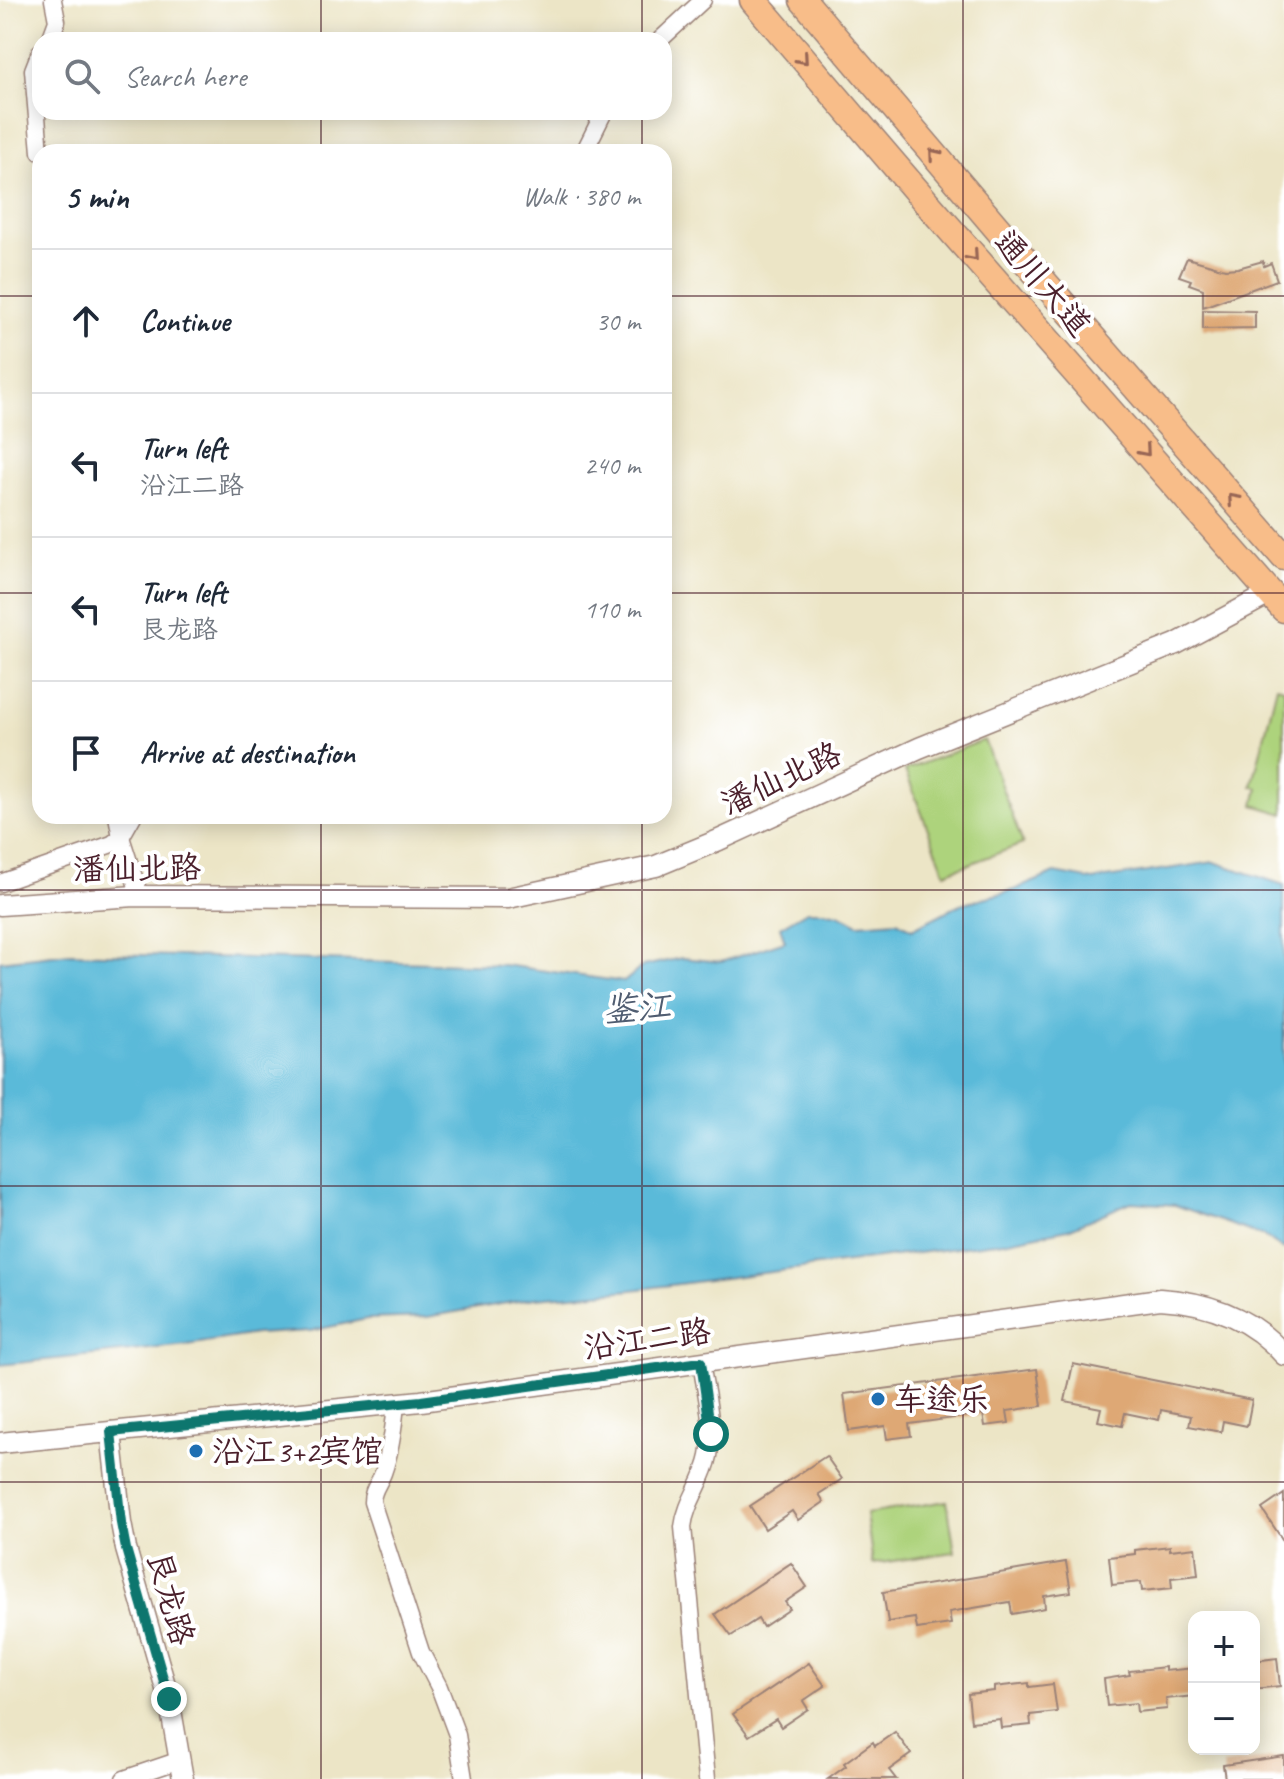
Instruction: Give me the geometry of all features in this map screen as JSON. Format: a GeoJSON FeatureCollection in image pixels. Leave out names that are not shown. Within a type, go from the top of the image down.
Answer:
{"type":"FeatureCollection","features":[{"type":"Feature","properties":{"kind":"main road","name":"通川大道"},"geometry":{"type":"LineString","coordinates":[[753,0],[927,203],[1278,601]]}},
{"type":"Feature","properties":{"kind":"main road","name":"通川大道"},"geometry":{"type":"LineString","coordinates":[[803,0],[1284,557]]}},
{"type":"Feature","properties":{"kind":"street"},"geometry":{"type":"LineString","coordinates":[[53,0],[57,21],[53,32]]}},
{"type":"Feature","properties":{"kind":"street"},"geometry":{"type":"LineString","coordinates":[[669,32],[703,0]]}},
{"type":"Feature","properties":{"kind":"street"},"geometry":{"type":"LineString","coordinates":[[36,120],[39,144]]}},
{"type":"Feature","properties":{"kind":"street"},"geometry":{"type":"LineString","coordinates":[[588,144],[600,120]]}},
{"type":"Feature","properties":{"kind":"street","name":"潘仙北路"},"geometry":{"type":"LineString","coordinates":[[0,905],[140,896],[508,898],[656,866],[919,748],[1278,601]]}},
{"type":"Feature","properties":{"kind":"street"},"geometry":{"type":"LineString","coordinates":[[119,824],[140,896]]}},
{"type":"Feature","properties":{"kind":"street"},"geometry":{"type":"LineString","coordinates":[[0,883],[112,844],[121,837],[128,824]]}},
{"type":"Feature","properties":{"kind":"street","name":"沿江二路"},"geometry":{"type":"LineString","coordinates":[[0,1443],[396,1403],[1160,1299],[1187,1301],[1231,1315],[1269,1338],[1284,1355]]}},
{"type":"Feature","properties":{"kind":"street"},"geometry":{"type":"LineString","coordinates":[[701,1362],[711,1434],[709,1455],[689,1502],[683,1527],[707,1779]]}},
{"type":"Feature","properties":{"kind":"street"},"geometry":{"type":"LineString","coordinates":[[396,1403],[391,1442],[372,1502],[421,1652],[439,1687],[457,1735],[464,1779]]}},
{"type":"Feature","properties":{"kind":"street","name":"艮龙路"},"geometry":{"type":"LineString","coordinates":[[111,1432],[126,1549],[169,1699],[181,1770]]}},
{"type":"Feature","properties":{"kind":"street"},"geometry":{"type":"LineString","coordinates":[[124,1779],[181,1770]]}},
{"type":"Feature","properties":{"kind":"green space"},"geometry":{"type":"Polygon","coordinates":[[[1277,686],[1284,688],[1284,814],[1254,805],[1258,788],[1252,786],[1277,686]]]}},
{"type":"Feature","properties":{"kind":"green space"},"geometry":{"type":"Polygon","coordinates":[[[984,740],[1023,844],[945,873],[905,770],[984,740]]]}},
{"type":"Feature","properties":{"kind":"green space"},"geometry":{"type":"Polygon","coordinates":[[[947,1501],[955,1552],[873,1564],[866,1514],[947,1501]]]}},
{"type":"Feature","properties":{"kind":"water","name":"鉴江"},"geometry":{"type":"Polygon","coordinates":[[[1214,862],[1284,885],[1284,1250],[1263,1236],[1175,1205],[1131,1202],[1068,1229],[1003,1242],[632,1290],[535,1298],[427,1317],[367,1319],[310,1331],[256,1334],[187,1345],[0,1365],[0,961],[70,953],[504,965],[624,982],[643,966],[682,958],[721,962],[785,941],[780,927],[807,911],[839,914],[858,924],[897,921],[912,929],[961,904],[1014,890],[1055,873],[1093,880],[1214,862]]]}},
{"type":"Feature","properties":{"kind":"building"},"geometry":{"type":"Polygon","coordinates":[[[1187,258],[1225,269],[1263,261],[1264,266],[1271,263],[1277,280],[1203,307],[1203,289],[1179,276],[1187,258]]]}},
{"type":"Feature","properties":{"kind":"building"},"geometry":{"type":"Polygon","coordinates":[[[1203,310],[1255,311],[1255,328],[1203,329],[1203,310]]]}},
{"type":"Feature","properties":{"kind":"building"},"geometry":{"type":"Polygon","coordinates":[[[1073,1364],[1252,1400],[1247,1426],[1223,1421],[1221,1432],[1189,1426],[1191,1416],[1161,1410],[1159,1420],[1125,1413],[1122,1426],[1098,1421],[1101,1408],[1065,1401],[1073,1364]]]}},
{"type":"Feature","properties":{"kind":"building"},"geometry":{"type":"Polygon","coordinates":[[[1037,1369],[1042,1406],[1007,1411],[1009,1423],[985,1426],[983,1414],[909,1424],[911,1436],[887,1439],[885,1426],[849,1431],[844,1394],[1037,1369]]]}},
{"type":"Feature","properties":{"kind":"building"},"geometry":{"type":"Polygon","coordinates":[[[826,1456],[842,1479],[819,1494],[824,1502],[798,1520],[792,1511],[765,1529],[750,1506],[826,1456]]]}},
{"type":"Feature","properties":{"kind":"building"},"geometry":{"type":"Polygon","coordinates":[[[1284,1494],[1284,1542],[1262,1509],[1284,1494]]]}},
{"type":"Feature","properties":{"kind":"building"},"geometry":{"type":"Polygon","coordinates":[[[1170,1546],[1170,1550],[1195,1547],[1198,1575],[1171,1578],[1172,1588],[1142,1591],[1141,1582],[1112,1585],[1109,1557],[1170,1546]]]}},
{"type":"Feature","properties":{"kind":"building"},"geometry":{"type":"Polygon","coordinates":[[[1066,1562],[1071,1592],[1044,1596],[1045,1608],[1012,1614],[1010,1602],[949,1612],[951,1624],[917,1629],[915,1618],[888,1622],[883,1592],[1066,1562]]]}},
{"type":"Feature","properties":{"kind":"building"},"geometry":{"type":"Polygon","coordinates":[[[791,1563],[807,1587],[785,1602],[790,1609],[763,1627],[758,1619],[731,1636],[715,1614],[791,1563]]]}},
{"type":"Feature","properties":{"kind":"building"},"geometry":{"type":"Polygon","coordinates":[[[1277,1658],[1280,1686],[1260,1688],[1260,1660],[1277,1658]]]}},
{"type":"Feature","properties":{"kind":"building"},"geometry":{"type":"Polygon","coordinates":[[[809,1663],[825,1686],[803,1701],[808,1709],[781,1727],[776,1719],[749,1736],[733,1714],[809,1663]]]}},
{"type":"Feature","properties":{"kind":"building"},"geometry":{"type":"Polygon","coordinates":[[[1165,1667],[1165,1671],[1188,1669],[1188,1697],[1166,1699],[1167,1709],[1137,1712],[1136,1703],[1107,1706],[1104,1679],[1130,1675],[1129,1671],[1165,1667]]]}},
{"type":"Feature","properties":{"kind":"building"},"geometry":{"type":"Polygon","coordinates":[[[1029,1683],[1029,1687],[1053,1684],[1057,1712],[1030,1715],[1031,1725],[1001,1728],[1000,1719],[971,1722],[968,1694],[1029,1683]]]}},
{"type":"Feature","properties":{"kind":"building"},"geometry":{"type":"Polygon","coordinates":[[[895,1732],[911,1754],[889,1770],[896,1779],[828,1779],[873,1742],[875,1746],[895,1732]]]}},
{"type":"Feature","properties":{"kind":"building"},"geometry":{"type":"Polygon","coordinates":[[[1284,1756],[1284,1779],[1225,1779],[1223,1765],[1284,1756]]]}},
{"type":"Feature","properties":{"kind":"place","name":"车途乐"},"geometry":{"type":"Point","coordinates":[878,1399]}},
{"type":"Feature","properties":{"kind":"place","name":"沿江3+2宾馆"},"geometry":{"type":"Point","coordinates":[196,1451]}},
{"type":"Feature","properties":{"kind":"route"},"geometry":{"type":"LineString","coordinates":[[169,1699],[126,1549],[111,1432],[421,1401],[701,1362],[711,1434]]}}]}
